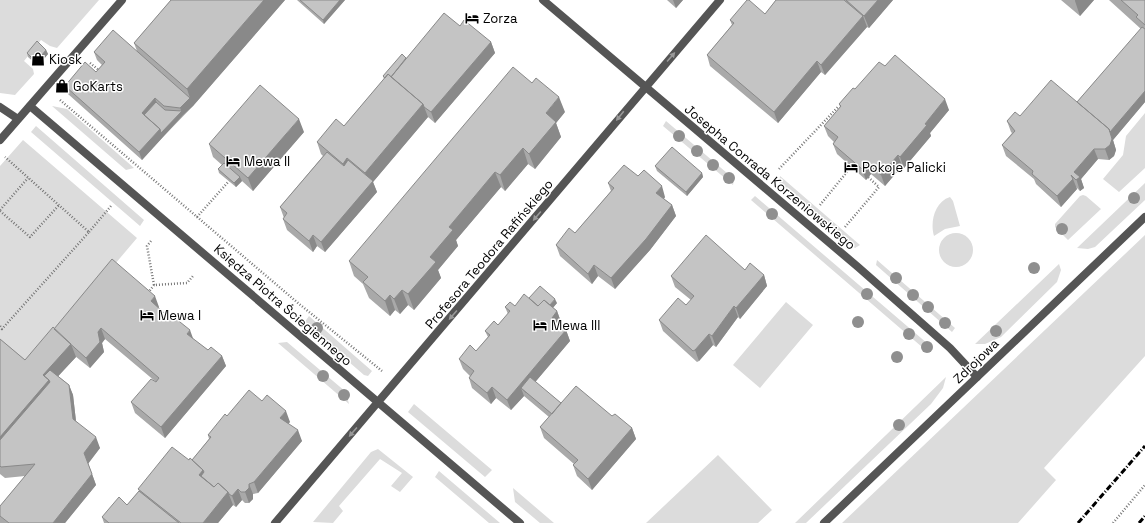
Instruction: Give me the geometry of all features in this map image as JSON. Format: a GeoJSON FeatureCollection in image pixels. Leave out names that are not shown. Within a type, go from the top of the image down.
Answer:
{"type":"FeatureCollection","features":[{"type":"Feature","properties":{"kind":"street"},"geometry":{"type":"LineString","coordinates":[[0,140],[122,0]]}},
{"type":"Feature","properties":{"kind":"street","name":"Josepha Conrada Korzeniowskiego"},"geometry":{"type":"LineString","coordinates":[[543,0],[875,282],[950,348],[977,377]]}},
{"type":"Feature","properties":{"kind":"street","name":"Profesora Teodora Rafińskiego"},"geometry":{"type":"LineString","coordinates":[[275,523],[720,0]]}},
{"type":"Feature","properties":{"kind":"street","name":"Księdza Piotra Ściegiennego"},"geometry":{"type":"LineString","coordinates":[[30,106],[520,523]]}},
{"type":"Feature","properties":{"kind":"street"},"geometry":{"type":"LineString","coordinates":[[0,107],[18,119]]}},
{"type":"Feature","properties":{"kind":"street","name":"Zdrojowa"},"geometry":{"type":"LineString","coordinates":[[824,523],[1145,217]]}},
{"type":"Feature","properties":{"kind":"path"},"geometry":{"type":"LineString","coordinates":[[91,64],[103,74]]}},
{"type":"Feature","properties":{"kind":"path"},"geometry":{"type":"LineString","coordinates":[[46,88],[197,217],[385,374]]}},
{"type":"Feature","properties":{"kind":"path"},"geometry":{"type":"LineString","coordinates":[[779,169],[838,107]]}},
{"type":"Feature","properties":{"kind":"path"},"geometry":{"type":"LineString","coordinates":[[0,153],[89,232]]}},
{"type":"Feature","properties":{"kind":"path"},"geometry":{"type":"LineString","coordinates":[[820,205],[851,167]]}},
{"type":"Feature","properties":{"kind":"path"},"geometry":{"type":"LineString","coordinates":[[845,227],[880,187],[868,177]]}},
{"type":"Feature","properties":{"kind":"path"},"geometry":{"type":"LineString","coordinates":[[28,178],[0,211],[30,237],[59,205]]}},
{"type":"Feature","properties":{"kind":"path"},"geometry":{"type":"LineString","coordinates":[[197,217],[229,181]]}},
{"type":"Feature","properties":{"kind":"path"},"geometry":{"type":"LineString","coordinates":[[0,326],[2,329],[111,206]]}},
{"type":"Feature","properties":{"kind":"path"},"geometry":{"type":"LineString","coordinates":[[151,241],[147,246],[154,285]]}},
{"type":"Feature","properties":{"kind":"path"},"geometry":{"type":"LineString","coordinates":[[146,294],[154,285],[188,283],[193,276]]}},
{"type":"Feature","properties":{"kind":"path"},"geometry":{"type":"LineString","coordinates":[[1113,523],[1145,485]]}},
{"type":"Feature","properties":{"kind":"shaded area"},"geometry":{"type":"Polygon","coordinates":[[[0,0],[99,0],[57,48],[50,46],[41,40],[24,61],[33,69],[34,74],[15,95],[0,93],[0,0]]]}},
{"type":"Feature","properties":{"kind":"shaded area"},"geometry":{"type":"Polygon","coordinates":[[[52,106],[67,109],[134,168],[126,170],[52,106]]]}},
{"type":"Feature","properties":{"kind":"shaded area"},"geometry":{"type":"Polygon","coordinates":[[[1145,113],[1145,168],[1119,192],[1103,179],[1123,155],[1126,136],[1145,113]]]}},
{"type":"Feature","properties":{"kind":"shaded area"},"geometry":{"type":"Polygon","coordinates":[[[666,121],[734,179],[733,185],[663,126],[666,121]]]}},
{"type":"Feature","properties":{"kind":"shaded area"},"geometry":{"type":"Polygon","coordinates":[[[36,126],[144,220],[140,226],[31,132],[36,126]]]}},
{"type":"Feature","properties":{"kind":"shaded area"},"geometry":{"type":"Polygon","coordinates":[[[23,140],[137,238],[26,369],[0,347],[0,166],[23,140]]]}},
{"type":"Feature","properties":{"kind":"shaded area"},"geometry":{"type":"Polygon","coordinates":[[[780,176],[860,245],[855,248],[779,183],[780,176]]]}},
{"type":"Feature","properties":{"kind":"shaded area"},"geometry":{"type":"Polygon","coordinates":[[[1145,183],[1145,200],[1095,247],[1088,249],[1077,248],[1145,183]]]}},
{"type":"Feature","properties":{"kind":"shaded area"},"geometry":{"type":"Polygon","coordinates":[[[1083,195],[1101,209],[1068,240],[1055,227],[1055,224],[1080,196],[1083,195]]]}},
{"type":"Feature","properties":{"kind":"shaded area"},"geometry":{"type":"Polygon","coordinates":[[[755,196],[933,349],[929,353],[751,200],[755,196]]]}},
{"type":"Feature","properties":{"kind":"shaded area"},"geometry":{"type":"Polygon","coordinates":[[[950,197],[953,201],[960,226],[945,229],[934,236],[934,214],[940,203],[950,197]]]}},
{"type":"Feature","properties":{"kind":"shaded area"},"geometry":{"type":"Polygon","coordinates":[[[956,233],[968,238],[973,250],[968,262],[956,267],[944,262],[939,250],[944,238],[956,233]]]}},
{"type":"Feature","properties":{"kind":"shaded area"},"geometry":{"type":"Polygon","coordinates":[[[1145,235],[1145,356],[1044,468],[1056,480],[1018,523],[842,523],[1145,235]]]}},
{"type":"Feature","properties":{"kind":"shaded area"},"geometry":{"type":"Polygon","coordinates":[[[877,260],[955,328],[952,332],[876,265],[877,260]]]}},
{"type":"Feature","properties":{"kind":"shaded area"},"geometry":{"type":"Polygon","coordinates":[[[1059,264],[1061,270],[1057,282],[1001,337],[985,344],[975,344],[1059,264]]]}},
{"type":"Feature","properties":{"kind":"shaded area"},"geometry":{"type":"Polygon","coordinates":[[[786,302],[813,325],[760,388],[733,365],[786,302]]]}},
{"type":"Feature","properties":{"kind":"shaded area"},"geometry":{"type":"Polygon","coordinates":[[[309,316],[372,371],[368,376],[364,375],[304,323],[309,316]]]}},
{"type":"Feature","properties":{"kind":"shaded area"},"geometry":{"type":"Polygon","coordinates":[[[287,342],[346,392],[349,404],[278,343],[287,342]]]}},
{"type":"Feature","properties":{"kind":"shaded area"},"geometry":{"type":"Polygon","coordinates":[[[946,377],[943,388],[931,404],[806,523],[795,523],[946,377]]]}},
{"type":"Feature","properties":{"kind":"shaded area"},"geometry":{"type":"Polygon","coordinates":[[[414,404],[492,470],[485,477],[408,412],[414,404]]]}},
{"type":"Feature","properties":{"kind":"shaded area"},"geometry":{"type":"Polygon","coordinates":[[[378,449],[413,477],[400,492],[391,486],[402,473],[380,459],[339,506],[343,511],[333,523],[313,522],[371,452],[378,449]]]}},
{"type":"Feature","properties":{"kind":"shaded area"},"geometry":{"type":"Polygon","coordinates":[[[718,455],[772,510],[758,523],[646,523],[718,455]]]}},
{"type":"Feature","properties":{"kind":"shaded area"},"geometry":{"type":"Polygon","coordinates":[[[439,471],[500,523],[489,523],[435,477],[439,471]]]}},
{"type":"Feature","properties":{"kind":"shaded area"},"geometry":{"type":"Polygon","coordinates":[[[513,488],[554,523],[540,523],[515,502],[513,488]]]}},
{"type":"Feature","properties":{"kind":"building"},"geometry":{"type":"Polygon","coordinates":[[[171,0],[264,0],[187,89],[134,43],[171,0]]]}},
{"type":"Feature","properties":{"kind":"building"},"geometry":{"type":"Polygon","coordinates":[[[300,0],[340,0],[323,20],[300,0]]]}},
{"type":"Feature","properties":{"kind":"building"},"geometry":{"type":"Polygon","coordinates":[[[747,0],[749,0],[765,14],[776,0],[844,0],[863,16],[821,65],[817,61],[774,112],[707,55],[734,23],[730,20],[747,0]]]}},
{"type":"Feature","properties":{"kind":"building"},"geometry":{"type":"Polygon","coordinates":[[[846,0],[878,0],[864,16],[846,0]]]}},
{"type":"Feature","properties":{"kind":"building"},"geometry":{"type":"Polygon","coordinates":[[[1121,0],[1145,0],[1145,25],[1136,17],[1138,15],[1121,0]]]}},
{"type":"Feature","properties":{"kind":"building"},"geometry":{"type":"Polygon","coordinates":[[[444,13],[460,26],[464,20],[491,42],[431,112],[391,77],[444,13]]]}},
{"type":"Feature","properties":{"kind":"building"},"geometry":{"type":"Polygon","coordinates":[[[1142,27],[1145,29],[1145,91],[1110,132],[1109,129],[1077,102],[1142,27]]]}},
{"type":"Feature","properties":{"kind":"building"},"geometry":{"type":"Polygon","coordinates":[[[113,30],[190,98],[180,108],[164,106],[155,98],[142,113],[160,129],[139,152],[65,86],[85,62],[96,72],[105,62],[94,52],[113,30]]]}},
{"type":"Feature","properties":{"kind":"building"},"geometry":{"type":"Polygon","coordinates":[[[37,41],[46,50],[36,62],[27,53],[37,41]]]}},
{"type":"Feature","properties":{"kind":"building"},"geometry":{"type":"Polygon","coordinates":[[[402,54],[406,58],[391,77],[388,74],[385,78],[383,76],[402,54]]]}},
{"type":"Feature","properties":{"kind":"building"},"geometry":{"type":"Polygon","coordinates":[[[895,55],[945,99],[925,124],[927,125],[900,157],[898,155],[881,175],[867,163],[862,169],[833,144],[838,137],[824,126],[841,106],[839,104],[853,88],[855,89],[879,62],[885,66],[895,55]]]}},
{"type":"Feature","properties":{"kind":"building"},"geometry":{"type":"Polygon","coordinates":[[[513,67],[532,83],[536,78],[559,97],[546,113],[556,122],[529,154],[523,148],[500,175],[495,172],[449,227],[453,230],[430,257],[436,262],[408,294],[402,290],[394,299],[390,295],[385,301],[363,282],[368,277],[349,261],[513,67]]]}},
{"type":"Feature","properties":{"kind":"building"},"geometry":{"type":"Polygon","coordinates":[[[388,74],[423,104],[365,173],[347,158],[343,164],[317,142],[336,119],[344,126],[388,74]]]}},
{"type":"Feature","properties":{"kind":"building"},"geometry":{"type":"Polygon","coordinates":[[[1051,80],[1109,129],[1112,139],[1110,145],[1105,149],[1094,149],[1074,172],[1080,177],[1076,180],[1071,175],[1073,179],[1057,196],[1032,174],[1033,171],[1002,145],[1015,131],[1007,121],[1015,112],[1020,116],[1051,80]]]}},
{"type":"Feature","properties":{"kind":"building"},"geometry":{"type":"Polygon","coordinates":[[[260,85],[299,119],[248,178],[209,144],[260,85]]]}},
{"type":"Feature","properties":{"kind":"building"},"geometry":{"type":"Polygon","coordinates":[[[156,102],[165,110],[182,111],[161,133],[160,129],[144,115],[156,102]]]}},
{"type":"Feature","properties":{"kind":"building"},"geometry":{"type":"Polygon","coordinates":[[[672,147],[702,173],[686,192],[655,166],[672,147]]]}},
{"type":"Feature","properties":{"kind":"building"},"geometry":{"type":"Polygon","coordinates":[[[327,152],[344,166],[348,160],[373,181],[321,242],[313,235],[309,241],[283,219],[287,213],[280,207],[327,152]]]}},
{"type":"Feature","properties":{"kind":"building"},"geometry":{"type":"Polygon","coordinates":[[[224,163],[240,177],[234,183],[218,169],[224,163]]]}},
{"type":"Feature","properties":{"kind":"building"},"geometry":{"type":"Polygon","coordinates":[[[624,165],[638,176],[644,170],[662,186],[656,193],[672,205],[646,239],[611,278],[594,265],[588,274],[556,245],[569,228],[575,233],[614,188],[608,183],[624,165]]]}},
{"type":"Feature","properties":{"kind":"building"},"geometry":{"type":"Polygon","coordinates":[[[706,235],[745,270],[750,263],[764,275],[736,308],[734,306],[712,336],[709,334],[693,351],[659,320],[678,298],[686,305],[694,296],[671,276],[706,235]]]}},
{"type":"Feature","properties":{"kind":"building"},"geometry":{"type":"Polygon","coordinates":[[[112,259],[155,296],[151,301],[173,321],[175,318],[190,330],[187,334],[208,350],[211,347],[222,356],[161,427],[131,402],[151,379],[156,382],[159,378],[101,328],[98,332],[100,342],[86,358],[54,329],[112,259]]]}},
{"type":"Feature","properties":{"kind":"building"},"geometry":{"type":"Polygon","coordinates":[[[540,286],[555,299],[550,305],[544,300],[538,306],[529,298],[540,286]]]}},
{"type":"Feature","properties":{"kind":"building"},"geometry":{"type":"Polygon","coordinates":[[[524,294],[538,306],[544,300],[557,311],[552,318],[566,330],[507,400],[492,387],[487,393],[469,378],[474,371],[459,359],[470,345],[476,351],[490,335],[485,331],[494,321],[498,325],[510,311],[505,307],[510,302],[515,306],[524,294]]]}},
{"type":"Feature","properties":{"kind":"building"},"geometry":{"type":"Polygon","coordinates":[[[53,327],[71,344],[43,375],[49,380],[0,437],[0,339],[25,360],[53,327]]]}},
{"type":"Feature","properties":{"kind":"building"},"geometry":{"type":"Polygon","coordinates":[[[50,370],[69,385],[73,419],[96,437],[84,453],[92,474],[53,523],[9,523],[0,516],[0,506],[35,464],[1,467],[0,440],[50,382],[44,376],[50,370]]]}},
{"type":"Feature","properties":{"kind":"building"},"geometry":{"type":"Polygon","coordinates":[[[530,377],[561,403],[552,414],[521,388],[530,377]]]}},
{"type":"Feature","properties":{"kind":"building"},"geometry":{"type":"Polygon","coordinates":[[[576,386],[612,416],[615,414],[632,428],[588,479],[573,465],[578,460],[540,427],[576,386]]]}},
{"type":"Feature","properties":{"kind":"building"},"geometry":{"type":"Polygon","coordinates":[[[249,390],[262,401],[267,395],[286,411],[280,418],[298,430],[254,482],[249,484],[249,488],[245,492],[241,492],[238,489],[232,496],[218,483],[214,487],[201,476],[204,472],[203,470],[192,460],[211,437],[208,435],[225,414],[227,416],[249,390]]]}},
{"type":"Feature","properties":{"kind":"building"},"geometry":{"type":"Polygon","coordinates":[[[172,447],[189,460],[190,458],[203,470],[199,475],[214,487],[218,483],[228,492],[203,523],[181,523],[138,489],[172,447]]]}},
{"type":"Feature","properties":{"kind":"building"},"geometry":{"type":"Polygon","coordinates":[[[139,491],[179,523],[109,523],[102,517],[119,497],[127,505],[139,491]]]}},
{"type":"Feature","properties":{"kind":"railway"},"geometry":{"type":"LineString","coordinates":[[1078,523],[1145,446]]}},
{"type":"Feature","properties":{"kind":"railway"},"geometry":{"type":"LineString","coordinates":[[1139,523],[1145,516]]}},
{"type":"Feature","properties":{"kind":"place","name":"Zorza"},"geometry":{"type":"Point","coordinates":[472,18]}},
{"type":"Feature","properties":{"kind":"place","name":"Kiosk"},"geometry":{"type":"Point","coordinates":[38,59]}},
{"type":"Feature","properties":{"kind":"place","name":"GoKarts"},"geometry":{"type":"Point","coordinates":[62,86]}},
{"type":"Feature","properties":{"kind":"place","name":"Mewa II"},"geometry":{"type":"Point","coordinates":[233,161]}},
{"type":"Feature","properties":{"kind":"place","name":"Pokoje Palicki"},"geometry":{"type":"Point","coordinates":[851,167]}},
{"type":"Feature","properties":{"kind":"place","name":"Mewa I"},"geometry":{"type":"Point","coordinates":[147,315]}},
{"type":"Feature","properties":{"kind":"place","name":"Mewa III"},"geometry":{"type":"Point","coordinates":[540,325]}}]}
